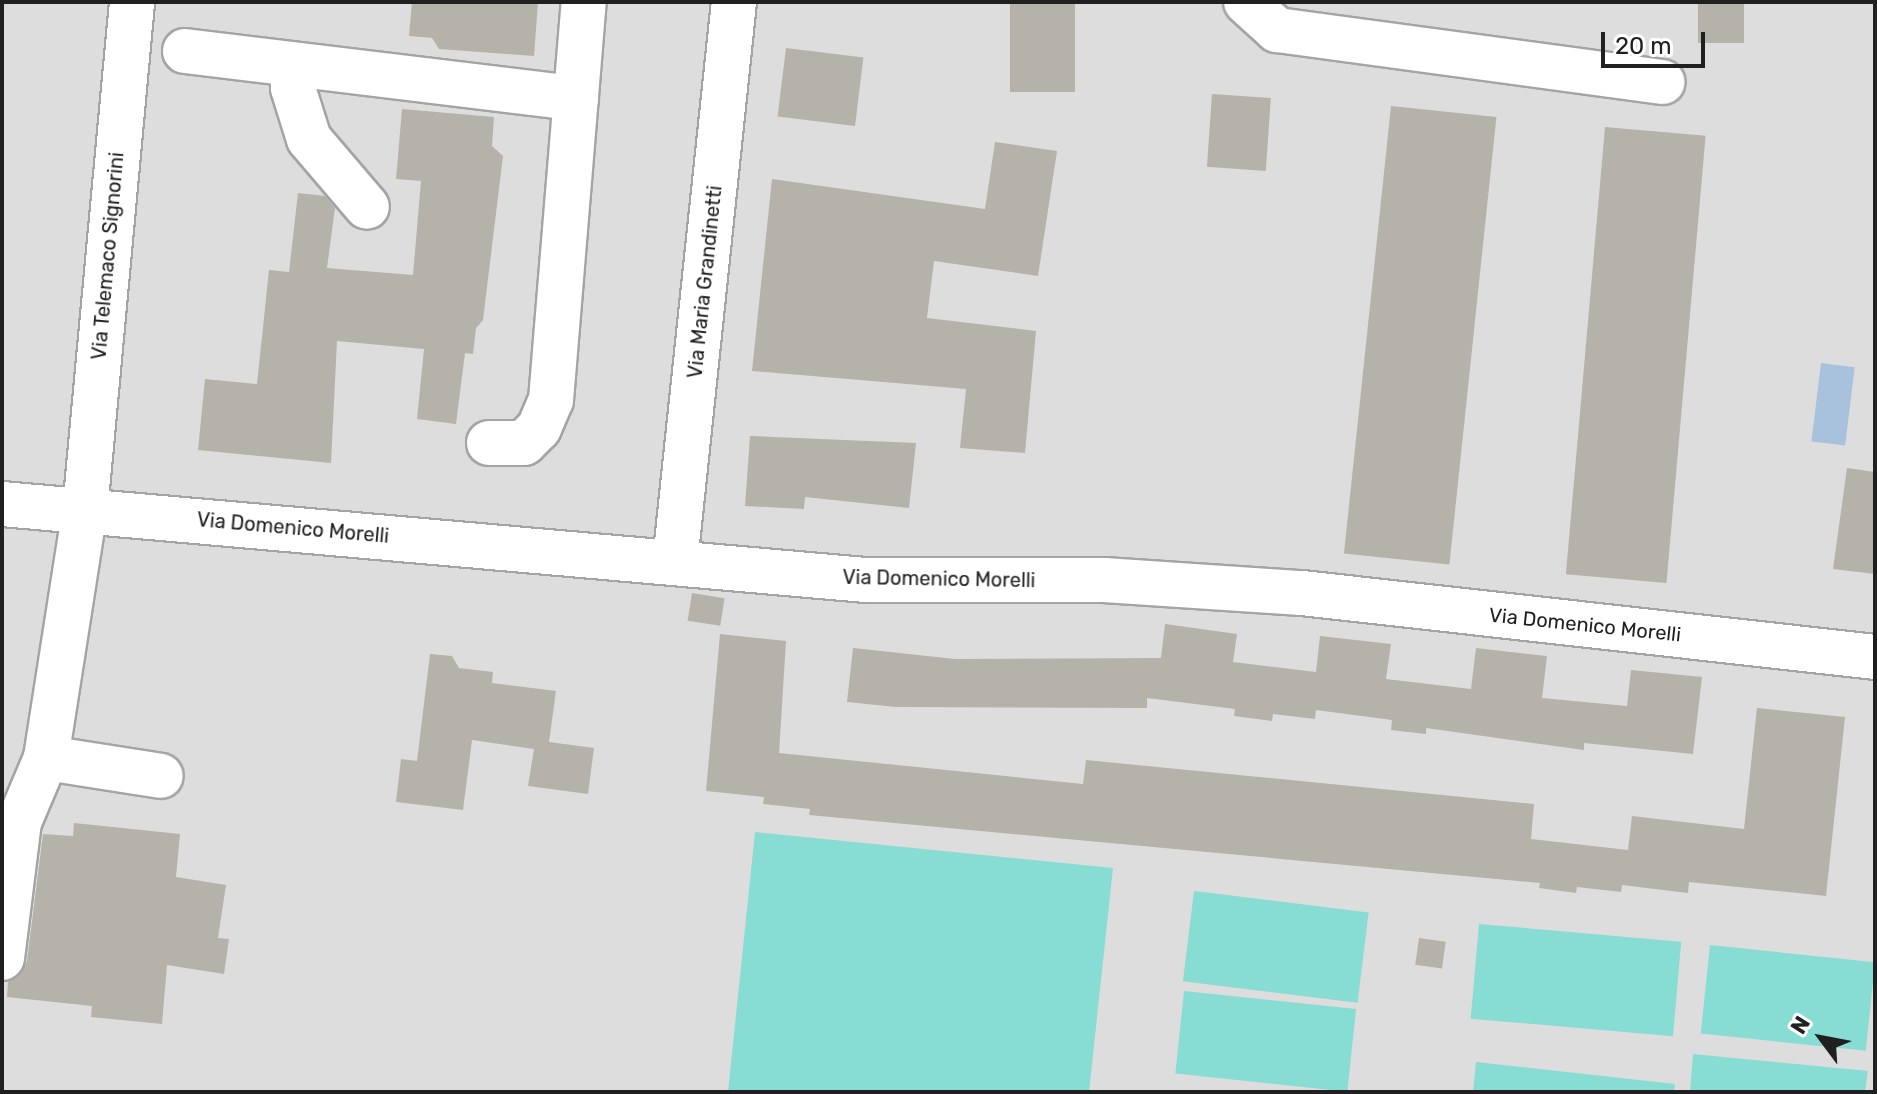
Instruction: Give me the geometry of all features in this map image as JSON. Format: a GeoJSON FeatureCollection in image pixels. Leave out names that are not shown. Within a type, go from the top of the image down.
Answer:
{"type":"FeatureCollection","features":[{"type":"Feature","properties":{"kind":"street","name":"Via Telemaco Signorini"},"geometry":{"type":"LineString","coordinates":[[2,958],[19,822],[46,758],[85,510],[132,2]]}},
{"type":"Feature","properties":{"kind":"street"},"geometry":{"type":"LineString","coordinates":[[489,443],[524,443],[539,428],[551,400],[584,2]]}},
{"type":"Feature","properties":{"kind":"street","name":"Via Maria Grandinetti"},"geometry":{"type":"LineString","coordinates":[[675,562],[734,2]]}},
{"type":"Feature","properties":{"kind":"street"},"geometry":{"type":"LineString","coordinates":[[1246,2],[1277,30],[1663,82]]}},
{"type":"Feature","properties":{"kind":"street"},"geometry":{"type":"LineString","coordinates":[[185,51],[576,98]]}},
{"type":"Feature","properties":{"kind":"street"},"geometry":{"type":"LineString","coordinates":[[293,65],[293,88],[309,139],[367,207]]}},
{"type":"Feature","properties":{"kind":"street","name":"Via Domenico Morelli"},"geometry":{"type":"LineString","coordinates":[[2,504],[865,580],[1104,580],[1302,593],[1875,657]]}},
{"type":"Feature","properties":{"kind":"street"},"geometry":{"type":"LineString","coordinates":[[46,758],[161,776]]}},
{"type":"Feature","properties":{"kind":"shaded area"},"geometry":{"type":"Polygon","coordinates":[[[2,2],[1875,2],[1875,1092],[2,1092],[2,2]]]}},
{"type":"Feature","properties":{"kind":"shaded area"},"geometry":{"type":"Polygon","coordinates":[[[1821,363],[1855,367],[1845,446],[1811,441],[1821,363]]]}},
{"type":"Feature","properties":{"kind":"shaded area"},"geometry":{"type":"Polygon","coordinates":[[[755,832],[1113,868],[1089,1092],[728,1092],[755,832]]]}},
{"type":"Feature","properties":{"kind":"shaded area"},"geometry":{"type":"Polygon","coordinates":[[[1194,891],[1369,912],[1358,1003],[1183,981],[1194,891]]]}},
{"type":"Feature","properties":{"kind":"shaded area"},"geometry":{"type":"Polygon","coordinates":[[[1479,924],[1681,942],[1673,1036],[1471,1019],[1479,924]]]}},
{"type":"Feature","properties":{"kind":"shaded area"},"geometry":{"type":"Polygon","coordinates":[[[1710,945],[1875,962],[1866,1051],[1701,1034],[1710,945]]]}},
{"type":"Feature","properties":{"kind":"shaded area"},"geometry":{"type":"Polygon","coordinates":[[[1184,991],[1356,1009],[1347,1092],[1175,1074],[1184,991]]]}},
{"type":"Feature","properties":{"kind":"shaded area"},"geometry":{"type":"Polygon","coordinates":[[[1693,1054],[1868,1071],[1865,1092],[1690,1092],[1693,1054]]]}},
{"type":"Feature","properties":{"kind":"shaded area"},"geometry":{"type":"Polygon","coordinates":[[[1476,1062],[1675,1084],[1674,1092],[1473,1092],[1476,1062]]]}},
{"type":"Feature","properties":{"kind":"building"},"geometry":{"type":"Polygon","coordinates":[[[412,2],[538,2],[534,56],[439,49],[432,38],[409,36],[412,2]]]}},
{"type":"Feature","properties":{"kind":"building"},"geometry":{"type":"Polygon","coordinates":[[[1010,2],[1075,2],[1075,92],[1010,92],[1010,2]]]}},
{"type":"Feature","properties":{"kind":"building"},"geometry":{"type":"Polygon","coordinates":[[[1698,2],[1744,2],[1744,43],[1698,43],[1698,2]]]}},
{"type":"Feature","properties":{"kind":"building"},"geometry":{"type":"Polygon","coordinates":[[[786,48],[863,58],[855,126],[778,116],[786,48]]]}},
{"type":"Feature","properties":{"kind":"building"},"geometry":{"type":"Polygon","coordinates":[[[1212,94],[1271,98],[1266,171],[1207,167],[1212,94]]]}},
{"type":"Feature","properties":{"kind":"building"},"geometry":{"type":"Polygon","coordinates":[[[1391,106],[1496,117],[1449,565],[1344,554],[1391,106]]]}},
{"type":"Feature","properties":{"kind":"building"},"geometry":{"type":"Polygon","coordinates":[[[402,109],[494,117],[492,146],[503,156],[483,320],[476,328],[473,354],[465,353],[456,424],[417,419],[424,349],[337,341],[331,463],[198,450],[205,379],[257,384],[269,270],[289,272],[298,193],[325,196],[335,208],[327,268],[413,275],[421,181],[396,179],[402,109]]]}},
{"type":"Feature","properties":{"kind":"building"},"geometry":{"type":"Polygon","coordinates":[[[1605,127],[1706,136],[1666,583],[1566,574],[1605,127]]]}},
{"type":"Feature","properties":{"kind":"building"},"geometry":{"type":"Polygon","coordinates":[[[995,142],[1057,151],[1038,276],[934,261],[927,318],[1036,331],[1025,453],[960,448],[966,389],[752,371],[772,179],[985,209],[995,142]]]}},
{"type":"Feature","properties":{"kind":"building"},"geometry":{"type":"Polygon","coordinates":[[[750,436],[916,443],[909,508],[805,497],[804,509],[745,506],[750,436]]]}},
{"type":"Feature","properties":{"kind":"building"},"geometry":{"type":"Polygon","coordinates":[[[1847,468],[1875,472],[1875,574],[1833,569],[1847,468]]]}},
{"type":"Feature","properties":{"kind":"building"},"geometry":{"type":"Polygon","coordinates":[[[692,593],[725,598],[720,626],[688,621],[692,593]]]}},
{"type":"Feature","properties":{"kind":"building"},"geometry":{"type":"Polygon","coordinates":[[[1165,624],[1237,634],[1233,662],[1316,672],[1320,636],[1391,644],[1386,679],[1471,689],[1476,648],[1547,656],[1542,698],[1627,706],[1631,670],[1702,677],[1693,754],[1584,743],[1584,750],[1426,728],[1426,734],[1391,730],[1392,720],[1316,710],[1315,719],[1273,714],[1272,721],[1234,716],[1235,709],[1147,698],[1147,708],[896,707],[847,702],[853,648],[955,659],[1161,658],[1165,624]]]}},
{"type":"Feature","properties":{"kind":"building"},"geometry":{"type":"Polygon","coordinates":[[[720,634],[786,641],[779,753],[1083,784],[1086,760],[1534,804],[1531,839],[1628,850],[1632,816],[1744,829],[1757,708],[1845,717],[1826,896],[1689,882],[1688,893],[1622,885],[1621,892],[1577,887],[1576,893],[1539,888],[1540,883],[809,815],[810,809],[763,804],[764,797],[706,791],[720,634]]]}},
{"type":"Feature","properties":{"kind":"building"},"geometry":{"type":"Polygon","coordinates":[[[430,654],[452,656],[459,668],[493,672],[492,683],[556,691],[549,742],[594,748],[588,794],[528,786],[534,749],[472,740],[463,810],[396,802],[401,759],[417,761],[430,654]]]}},
{"type":"Feature","properties":{"kind":"building"},"geometry":{"type":"Polygon","coordinates":[[[74,823],[180,834],[176,877],[226,885],[218,938],[229,939],[224,974],[167,965],[162,1024],[91,1017],[92,1006],[7,997],[8,982],[21,974],[27,961],[43,834],[73,836],[74,823]]]}},
{"type":"Feature","properties":{"kind":"building"},"geometry":{"type":"Polygon","coordinates":[[[1419,938],[1446,942],[1442,968],[1415,965],[1419,938]]]}}]}
